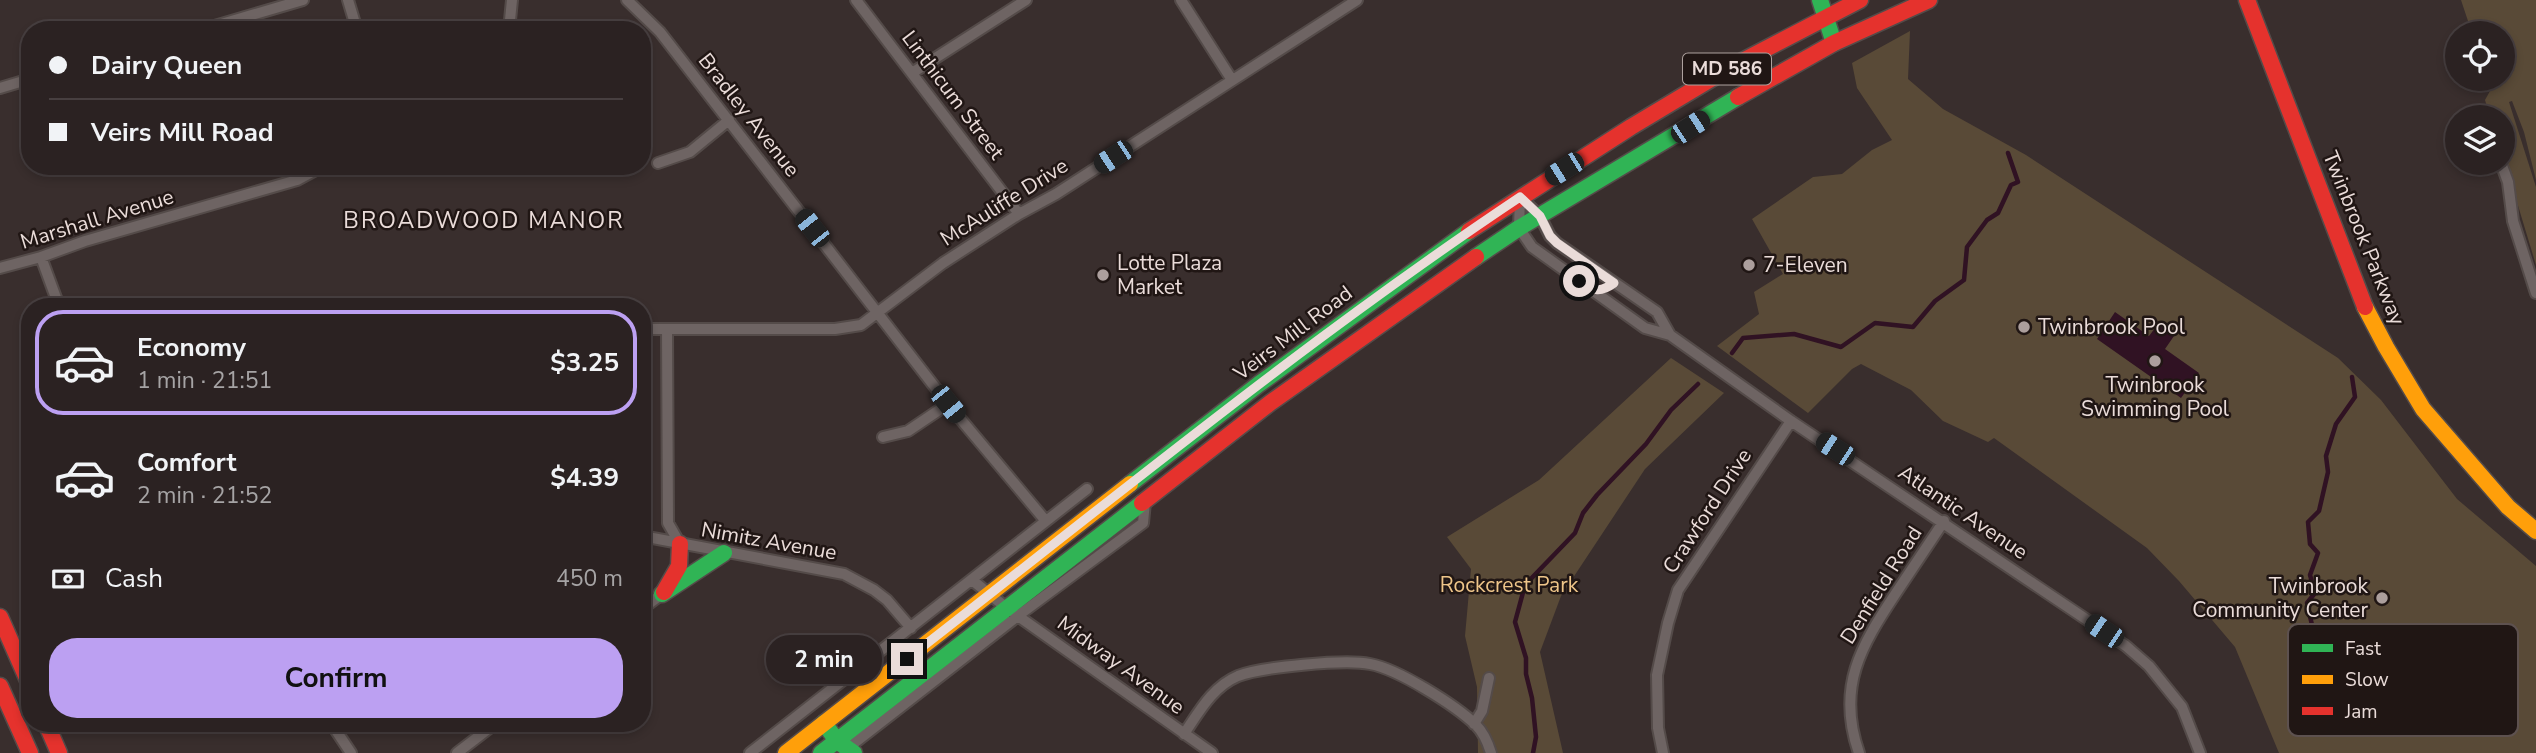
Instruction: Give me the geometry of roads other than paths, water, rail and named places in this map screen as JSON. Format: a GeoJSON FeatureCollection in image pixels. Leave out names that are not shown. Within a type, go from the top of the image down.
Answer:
{"type":"FeatureCollection","features":[{"type":"Feature","properties":{"kind":"main road"},"geometry":{"type":"LineString","coordinates":[[1820,0],[1834,43]]}},
{"type":"Feature","properties":{"kind":"main road","name":"Veirs Mill Road"},"geometry":{"type":"LineString","coordinates":[[786,753],[1259,384],[1383,292],[1520,197],[1731,67],[1860,0]]}},
{"type":"Feature","properties":{"kind":"main road","name":"Veirs Mill Road"},"geometry":{"type":"LineString","coordinates":[[821,753],[846,749],[1145,502],[1270,403],[1447,276],[1519,228],[1723,106],[1834,43],[1929,0]]}},
{"type":"Feature","properties":{"kind":"main road","name":"Twinbrook Parkway"},"geometry":{"type":"LineString","coordinates":[[2247,0],[2361,298],[2386,347],[2423,409],[2508,508],[2536,531]]}},
{"type":"Feature","properties":{"kind":"main road"},"geometry":{"type":"LineString","coordinates":[[1259,384],[1270,403]]}},
{"type":"Feature","properties":{"kind":"main road"},"geometry":{"type":"LineString","coordinates":[[662,594],[679,566],[680,544]]}},
{"type":"Feature","properties":{"kind":"main road"},"geometry":{"type":"LineString","coordinates":[[662,594],[724,552]]}},
{"type":"Feature","properties":{"kind":"main road"},"geometry":{"type":"LineString","coordinates":[[0,617],[21,665]]}},
{"type":"Feature","properties":{"kind":"main road"},"geometry":{"type":"LineString","coordinates":[[0,686],[30,753]]}},
{"type":"Feature","properties":{"kind":"main road"},"geometry":{"type":"LineString","coordinates":[[824,723],[846,749]]}},
{"type":"Feature","properties":{"kind":"main road"},"geometry":{"type":"LineString","coordinates":[[50,732],[59,753]]}},
{"type":"Feature","properties":{"kind":"street"},"geometry":{"type":"LineString","coordinates":[[232,21],[303,0]]}},
{"type":"Feature","properties":{"kind":"street"},"geometry":{"type":"LineString","coordinates":[[348,0],[354,21]]}},
{"type":"Feature","properties":{"kind":"street"},"geometry":{"type":"LineString","coordinates":[[510,21],[512,0]]}},
{"type":"Feature","properties":{"kind":"street","name":"Bradley Avenue"},"geometry":{"type":"LineString","coordinates":[[627,0],[648,21]]}},
{"type":"Feature","properties":{"kind":"street","name":"Linthicum Street"},"geometry":{"type":"LineString","coordinates":[[856,0],[1019,214]]}},
{"type":"Feature","properties":{"kind":"street"},"geometry":{"type":"LineString","coordinates":[[912,73],[1026,0]]}},
{"type":"Feature","properties":{"kind":"street"},"geometry":{"type":"LineString","coordinates":[[1181,0],[1233,80]]}},
{"type":"Feature","properties":{"kind":"street","name":"McAuliffe Drive"},"geometry":{"type":"LineString","coordinates":[[651,329],[835,329],[861,325],[943,262],[1056,194],[1357,0]]}},
{"type":"Feature","properties":{"kind":"street","name":"Bradley Avenue"},"geometry":{"type":"LineString","coordinates":[[651,24],[729,120],[948,404],[1045,520]]}},
{"type":"Feature","properties":{"kind":"street"},"geometry":{"type":"LineString","coordinates":[[0,88],[21,82]]}},
{"type":"Feature","properties":{"kind":"street"},"geometry":{"type":"LineString","coordinates":[[658,163],[690,152],[729,120]]}},
{"type":"Feature","properties":{"kind":"street","name":"Marshall Avenue"},"geometry":{"type":"LineString","coordinates":[[0,268],[306,175]]}},
{"type":"Feature","properties":{"kind":"street"},"geometry":{"type":"LineString","coordinates":[[2505,175],[2513,221],[2536,293]]}},
{"type":"Feature","properties":{"kind":"street"},"geometry":{"type":"LineString","coordinates":[[1519,228],[1520,197]]}},
{"type":"Feature","properties":{"kind":"street","name":"Atlantic Avenue"},"geometry":{"type":"LineString","coordinates":[[1520,197],[1540,216],[1550,236],[1557,243],[1657,312],[1670,335]]}},
{"type":"Feature","properties":{"kind":"street","name":"Atlantic Avenue"},"geometry":{"type":"LineString","coordinates":[[1519,228],[1532,247],[1645,328],[1670,335],[1791,421],[2134,653],[2149,666],[2182,707],[2200,753]]}},
{"type":"Feature","properties":{"kind":"street"},"geometry":{"type":"LineString","coordinates":[[41,257],[56,298]]}},
{"type":"Feature","properties":{"kind":"street"},"geometry":{"type":"LineString","coordinates":[[1595,291],[1614,283]]}},
{"type":"Feature","properties":{"kind":"street"},"geometry":{"type":"LineString","coordinates":[[667,329],[668,523],[680,544]]}},
{"type":"Feature","properties":{"kind":"street"},"geometry":{"type":"LineString","coordinates":[[883,437],[908,431],[948,404]]}},
{"type":"Feature","properties":{"kind":"street","name":"Crawford Drive"},"geometry":{"type":"LineString","coordinates":[[1663,753],[1658,728],[1657,675],[1678,590],[1791,421]]}},
{"type":"Feature","properties":{"kind":"street"},"geometry":{"type":"LineString","coordinates":[[750,753],[1087,489]]}},
{"type":"Feature","properties":{"kind":"street","name":"Denfield Road"},"geometry":{"type":"LineString","coordinates":[[1858,753],[1850,715],[1852,682],[1857,661],[1868,637],[1944,522]]}},
{"type":"Feature","properties":{"kind":"street","name":"Nimitz Avenue"},"geometry":{"type":"LineString","coordinates":[[651,538],[844,574],[887,600],[911,628]]}},
{"type":"Feature","properties":{"kind":"street"},"geometry":{"type":"LineString","coordinates":[[972,580],[1014,612]]}},
{"type":"Feature","properties":{"kind":"street"},"geometry":{"type":"LineString","coordinates":[[651,602],[662,594]]}},
{"type":"Feature","properties":{"kind":"street","name":"Midway Avenue"},"geometry":{"type":"LineString","coordinates":[[1014,612],[1212,753]]}},
{"type":"Feature","properties":{"kind":"street"},"geometry":{"type":"LineString","coordinates":[[1184,734],[1207,700],[1222,685],[1236,677],[1254,671],[1348,661],[1370,664],[1399,674],[1474,724],[1491,753]]}},
{"type":"Feature","properties":{"kind":"street"},"geometry":{"type":"LineString","coordinates":[[1474,724],[1482,711],[1489,678]]}},
{"type":"Feature","properties":{"kind":"street"},"geometry":{"type":"LineString","coordinates":[[337,732],[351,753]]}},
{"type":"Feature","properties":{"kind":"street"},"geometry":{"type":"LineString","coordinates":[[457,753],[484,732]]}},
{"type":"Feature","properties":{"kind":"waterway"},"geometry":{"type":"LineString","coordinates":[[1732,353],[1743,338],[1794,334],[1841,347],[1875,323],[1913,327],[1935,301],[1964,280],[1967,247],[1987,220],[1998,213],[2011,185],[2018,182],[2008,153]]}},
{"type":"Feature","properties":{"kind":"waterway"},"geometry":{"type":"LineString","coordinates":[[2312,624],[2307,603],[2315,593],[2310,575],[2318,553],[2310,544],[2308,522],[2319,511],[2328,472],[2326,456],[2336,424],[2355,397],[2352,377]]}},
{"type":"Feature","properties":{"kind":"waterway"},"geometry":{"type":"LineString","coordinates":[[1533,753],[1536,737],[1532,698],[1526,674],[1526,658],[1515,622],[1525,585],[1575,533],[1583,513],[1597,495],[1646,444],[1671,410],[1698,384]]}},
{"type":"Feature","properties":{"kind":"place","name":"7-Eleven"},"geometry":{"type":"Point","coordinates":[1749,265]}},
{"type":"Feature","properties":{"kind":"place","name":"Lotte Plaza Market"},"geometry":{"type":"Point","coordinates":[1103,275]}},
{"type":"Feature","properties":{"kind":"place","name":"Twinbrook Pool"},"geometry":{"type":"Point","coordinates":[2024,327]}},
{"type":"Feature","properties":{"kind":"place","name":"Twinbrook Swimming Pool"},"geometry":{"type":"Point","coordinates":[2155,361]}},
{"type":"Feature","properties":{"kind":"place","name":"Twinbrook Community Center"},"geometry":{"type":"Point","coordinates":[2382,598]}},
{"type":"Feature","properties":{"kind":"district","name":"BROADWOOD MANOR"},"geometry":{"type":"Point","coordinates":[484,220]}},
{"type":"Feature","properties":{"kind":"park label","name":"Rockcrest Park"},"geometry":{"type":"Point","coordinates":[1509,585]}}]}
